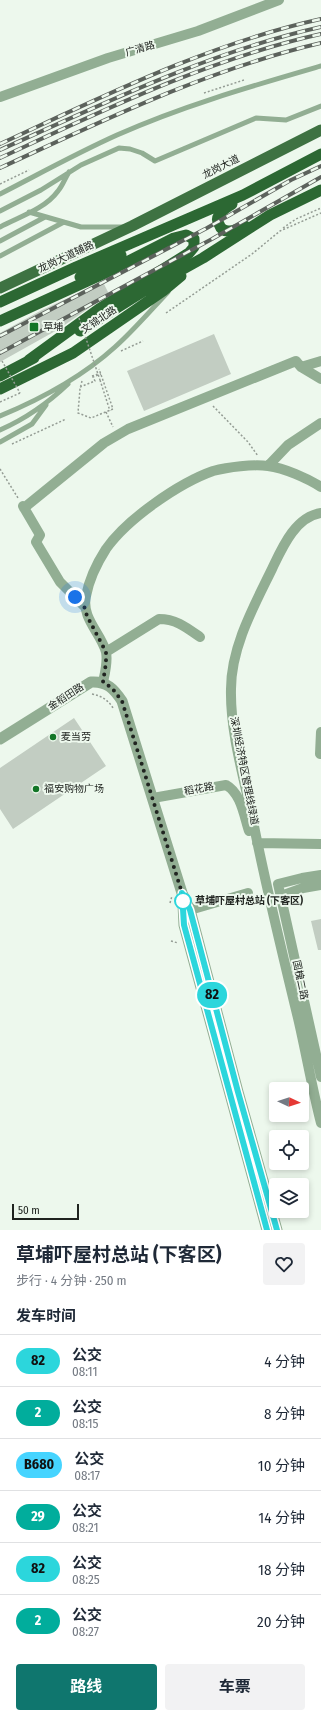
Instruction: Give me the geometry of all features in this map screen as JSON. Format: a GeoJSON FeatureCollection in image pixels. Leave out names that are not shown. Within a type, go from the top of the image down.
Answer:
{"type":"FeatureCollection","features":[{"type":"Feature","properties":{"kind":"highway"},"geometry":{"type":"LineString","coordinates":[[0,302],[76,267],[243,195],[321,154]]}},
{"type":"Feature","properties":{"kind":"highway"},"geometry":{"type":"LineString","coordinates":[[243,195],[218,215],[217,221],[220,227],[225,231],[234,231],[321,190]]}},
{"type":"Feature","properties":{"kind":"highway"},"geometry":{"type":"LineString","coordinates":[[203,258],[270,215]]}},
{"type":"Feature","properties":{"kind":"highway"},"geometry":{"type":"LineString","coordinates":[[0,321],[174,225]]}},
{"type":"Feature","properties":{"kind":"highway"},"geometry":{"type":"LineString","coordinates":[[0,321],[105,273],[174,238],[186,235],[194,239],[194,247],[189,253],[99,309],[29,360]]}},
{"type":"Feature","properties":{"kind":"highway","name":"文锦北路"},"geometry":{"type":"LineString","coordinates":[[0,376],[90,325],[142,292],[203,258]]}},
{"type":"Feature","properties":{"kind":"highway","name":"文锦北路"},"geometry":{"type":"LineString","coordinates":[[0,389],[73,352],[163,291],[203,258]]}},
{"type":"Feature","properties":{"kind":"main road","name":"龙岗大道"},"geometry":{"type":"LineString","coordinates":[[132,226],[321,130]]}},
{"type":"Feature","properties":{"kind":"main road","name":"龙岗大道辅路"},"geometry":{"type":"LineString","coordinates":[[0,288],[132,226]]}},
{"type":"Feature","properties":{"kind":"street","name":"广清路"},"geometry":{"type":"LineString","coordinates":[[0,97],[108,58],[198,31],[279,0]]}},
{"type":"Feature","properties":{"kind":"street"},"geometry":{"type":"LineString","coordinates":[[84,606],[60,582],[36,542],[40,535],[21,504],[104,443],[128,429],[296,361],[301,367],[321,379]]}},
{"type":"Feature","properties":{"kind":"street"},"geometry":{"type":"LineString","coordinates":[[301,367],[321,361]]}},
{"type":"Feature","properties":{"kind":"street"},"geometry":{"type":"LineString","coordinates":[[266,466],[288,445],[321,422]]}},
{"type":"Feature","properties":{"kind":"street"},"geometry":{"type":"LineString","coordinates":[[277,1230],[187,911],[177,894],[153,798],[122,701],[112,688],[103,682],[106,652],[87,616],[84,606],[94,570],[106,549],[120,532],[167,495],[193,480],[214,471],[235,467],[266,466],[294,474],[321,487]]}},
{"type":"Feature","properties":{"kind":"street","name":"深圳经济特区管理线绿道"},"geometry":{"type":"LineString","coordinates":[[257,843],[233,723],[231,689],[233,666],[240,642],[255,605],[293,530],[306,518],[321,513]]}},
{"type":"Feature","properties":{"kind":"street"},"geometry":{"type":"LineString","coordinates":[[106,652],[159,620],[168,619],[180,622],[200,637]]}},
{"type":"Feature","properties":{"kind":"street","name":"金稻田路"},"geometry":{"type":"LineString","coordinates":[[0,739],[86,683],[103,682]]}},
{"type":"Feature","properties":{"kind":"street"},"geometry":{"type":"LineString","coordinates":[[321,732],[321,754]]}},
{"type":"Feature","properties":{"kind":"street","name":"稻花路"},"geometry":{"type":"LineString","coordinates":[[153,798],[226,785],[233,788],[238,797],[250,834],[257,843]]}},
{"type":"Feature","properties":{"kind":"street"},"geometry":{"type":"LineString","coordinates":[[305,1029],[257,843],[321,844]]}},
{"type":"Feature","properties":{"kind":"street","name":"国槐二路"},"geometry":{"type":"LineString","coordinates":[[321,875],[278,884],[282,896],[321,1123]]}},
{"type":"Feature","properties":{"kind":"street"},"geometry":{"type":"LineString","coordinates":[[282,896],[303,888],[321,885]]}},
{"type":"Feature","properties":{"kind":"street"},"geometry":{"type":"LineString","coordinates":[[187,911],[248,893]]}},
{"type":"Feature","properties":{"kind":"street"},"geometry":{"type":"LineString","coordinates":[[187,911],[184,925],[267,1230]]}},
{"type":"Feature","properties":{"kind":"street","name":"国槐二路"},"geometry":{"type":"LineString","coordinates":[[305,1029],[321,1077]]}},
{"type":"Feature","properties":{"kind":"lane"},"geometry":{"type":"LineString","coordinates":[[0,194],[117,135],[216,98],[321,66]]}},
{"type":"Feature","properties":{"kind":"lane"},"geometry":{"type":"LineString","coordinates":[[0,211],[41,190],[69,171],[119,148],[130,149],[142,153],[155,161],[256,118],[286,120],[321,106]]}},
{"type":"Feature","properties":{"kind":"lane"},"geometry":{"type":"LineString","coordinates":[[0,227],[30,212],[51,199],[59,190],[69,171]]}},
{"type":"Feature","properties":{"kind":"lane"},"geometry":{"type":"LineString","coordinates":[[30,212],[81,227],[96,228],[132,226]]}},
{"type":"Feature","properties":{"kind":"lane"},"geometry":{"type":"LineString","coordinates":[[0,241],[45,217]]}},
{"type":"Feature","properties":{"kind":"lane"},"geometry":{"type":"LineString","coordinates":[[0,256],[64,222]]}},
{"type":"Feature","properties":{"kind":"lane"},"geometry":{"type":"LineString","coordinates":[[0,430],[18,421],[48,402],[78,376],[115,348],[203,258]]}},
{"type":"Feature","properties":{"kind":"lane"},"geometry":{"type":"LineString","coordinates":[[0,416],[45,395],[78,376]]}},
{"type":"Feature","properties":{"kind":"lane"},"geometry":{"type":"LineString","coordinates":[[0,442],[32,424],[48,402]]}},
{"type":"Feature","properties":{"kind":"path"},"geometry":{"type":"LineString","coordinates":[[166,312],[252,254],[296,219],[321,208]]}},
{"type":"Feature","properties":{"kind":"path"},"geometry":{"type":"LineString","coordinates":[[280,231],[321,214]]}},
{"type":"Feature","properties":{"kind":"path"},"geometry":{"type":"LineString","coordinates":[[79,318],[110,411]]}},
{"type":"Feature","properties":{"kind":"path"},"geometry":{"type":"LineString","coordinates":[[116,354],[143,341]]}},
{"type":"Feature","properties":{"kind":"path"},"geometry":{"type":"LineString","coordinates":[[0,402],[20,393],[2,361]]}},
{"type":"Feature","properties":{"kind":"path"},"geometry":{"type":"LineString","coordinates":[[83,379],[80,386],[78,413],[91,418],[113,409],[98,366],[91,371]]}},
{"type":"Feature","properties":{"kind":"path"},"geometry":{"type":"LineString","coordinates":[[93,377],[98,374]]}},
{"type":"Feature","properties":{"kind":"path"},"geometry":{"type":"LineString","coordinates":[[93,377],[101,374]]}},
{"type":"Feature","properties":{"kind":"path"},"geometry":{"type":"LineString","coordinates":[[80,386],[95,381],[93,377]]}},
{"type":"Feature","properties":{"kind":"path"},"geometry":{"type":"LineString","coordinates":[[206,398],[248,442],[266,466]]}},
{"type":"Feature","properties":{"kind":"path"},"geometry":{"type":"LineString","coordinates":[[11,445],[66,419]]}},
{"type":"Feature","properties":{"kind":"path"},"geometry":{"type":"LineString","coordinates":[[0,469],[21,504]]}},
{"type":"Feature","properties":{"kind":"path"},"geometry":{"type":"LineString","coordinates":[[86,694],[100,696],[108,701],[115,710]]}},
{"type":"Feature","properties":{"kind":"path"},"geometry":{"type":"LineString","coordinates":[[170,903],[177,894]]}},
{"type":"Feature","properties":{"kind":"building"},"geometry":{"type":"Polygon","coordinates":[[[103,282],[109,294],[59,329],[0,362],[0,333],[42,310],[103,282]]]}},
{"type":"Feature","properties":{"kind":"building"},"geometry":{"type":"Polygon","coordinates":[[[214,334],[231,374],[144,411],[127,371],[214,334]]]}},
{"type":"Feature","properties":{"kind":"building","name":"福安购物广场"},"geometry":{"type":"Polygon","coordinates":[[[74,718],[106,766],[13,829],[0,809],[0,768],[74,718]]]}},
{"type":"Feature","properties":{"kind":"building"},"geometry":{"type":"Polygon","coordinates":[[[321,919],[321,950],[318,950],[311,921],[321,919]]]}},
{"type":"Feature","properties":{"kind":"railway"},"geometry":{"type":"LineString","coordinates":[[0,144],[117,90],[197,57],[238,42],[321,19]]}},
{"type":"Feature","properties":{"kind":"railway"},"geometry":{"type":"LineString","coordinates":[[0,150],[158,80],[238,50],[321,27]]}},
{"type":"Feature","properties":{"kind":"railway"},"geometry":{"type":"LineString","coordinates":[[0,158],[158,87],[238,57],[321,34]]}},
{"type":"Feature","properties":{"kind":"railway"},"geometry":{"type":"LineString","coordinates":[[0,168],[118,114],[198,81],[279,54],[321,43]]}},
{"type":"Feature","properties":{"kind":"railway"},"geometry":{"type":"LineString","coordinates":[[0,336],[207,228],[291,180],[321,166]]}},
{"type":"Feature","properties":{"kind":"railway"},"geometry":{"type":"LineString","coordinates":[[0,353],[212,239],[321,177]]}},
{"type":"Feature","properties":{"kind":"bus line","name":"82"},"geometry":{"type":"LineString","coordinates":[[267,1230],[239,1133],[184,925],[182,893],[190,910],[238,1092],[277,1230]]}},
{"type":"Feature","properties":{"kind":"place","name":"草埔"},"geometry":{"type":"Point","coordinates":[34,327]}},
{"type":"Feature","properties":{"kind":"place","name":"麦当劳"},"geometry":{"type":"Point","coordinates":[53,737]}},
{"type":"Feature","properties":{"kind":"place","name":"福安购物广场"},"geometry":{"type":"Point","coordinates":[36,789]}},
{"type":"Feature","properties":{"kind":"place","name":"草埔吓屋村总站 (下客区)"},"geometry":{"type":"Point","coordinates":[183,901]}},
{"type":"Feature","properties":{"kind":"route"},"geometry":{"type":"LineString","coordinates":[[75,597],[84,606],[87,616],[106,652],[106,670],[103,682],[112,688],[122,701],[182,893],[183,903],[183,901]]}}]}
